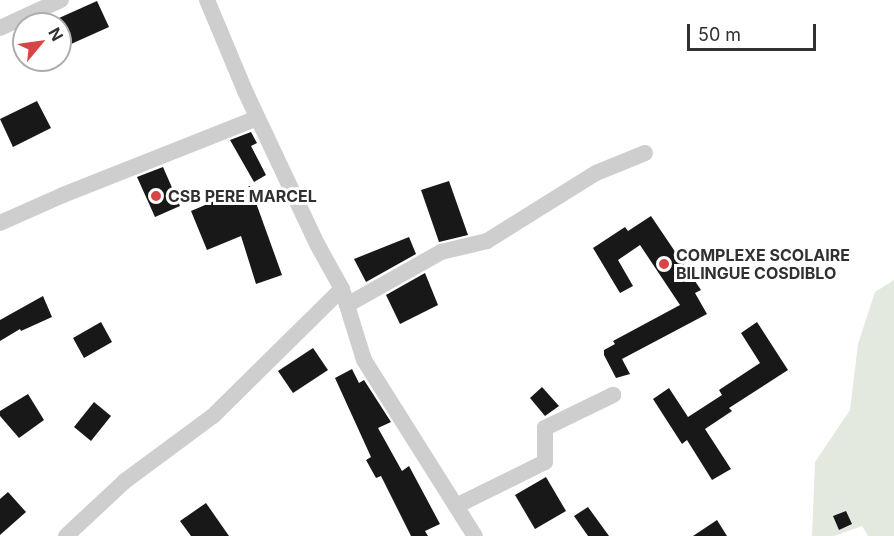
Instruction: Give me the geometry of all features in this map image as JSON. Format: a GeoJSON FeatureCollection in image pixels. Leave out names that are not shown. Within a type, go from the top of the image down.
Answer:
{"type":"FeatureCollection","features":[{"type":"Feature","properties":{"kind":"street"},"geometry":{"type":"LineString","coordinates":[[0,28],[61,0]]}},
{"type":"Feature","properties":{"kind":"street"},"geometry":{"type":"LineString","coordinates":[[207,0],[257,118],[345,297],[364,360],[475,536]]}},
{"type":"Feature","properties":{"kind":"street"},"geometry":{"type":"LineString","coordinates":[[0,223],[63,195],[257,118]]}},
{"type":"Feature","properties":{"kind":"street"},"geometry":{"type":"LineString","coordinates":[[66,536],[125,481],[213,416],[345,297],[441,252],[487,241],[596,173],[645,153]]}},
{"type":"Feature","properties":{"kind":"street"},"geometry":{"type":"LineString","coordinates":[[456,506],[545,462],[545,428],[613,395]]}},
{"type":"Feature","properties":{"kind":"shaded area"},"geometry":{"type":"Polygon","coordinates":[[[894,280],[894,536],[868,536],[862,526],[834,536],[812,536],[815,462],[850,410],[858,344],[875,292],[894,280]]]}},
{"type":"Feature","properties":{"kind":"building"},"geometry":{"type":"Polygon","coordinates":[[[97,1],[109,27],[72,44],[72,12],[97,1]]]}},
{"type":"Feature","properties":{"kind":"building"},"geometry":{"type":"Polygon","coordinates":[[[37,101],[51,128],[13,147],[0,119],[37,101]]]}},
{"type":"Feature","properties":{"kind":"building"},"geometry":{"type":"Polygon","coordinates":[[[251,132],[257,143],[251,146],[266,175],[254,182],[230,140],[251,132]]]}},
{"type":"Feature","properties":{"kind":"building"},"geometry":{"type":"Polygon","coordinates":[[[163,167],[180,206],[155,217],[137,177],[163,167]]]}},
{"type":"Feature","properties":{"kind":"building"},"geometry":{"type":"Polygon","coordinates":[[[449,181],[468,235],[439,242],[421,190],[449,181]]]}},
{"type":"Feature","properties":{"kind":"building"},"geometry":{"type":"Polygon","coordinates":[[[250,186],[282,275],[256,284],[241,236],[207,250],[191,211],[250,186]]]}},
{"type":"Feature","properties":{"kind":"building"},"geometry":{"type":"Polygon","coordinates":[[[651,216],[701,290],[695,293],[707,314],[622,359],[630,374],[616,378],[604,355],[604,350],[615,344],[613,341],[680,305],[640,245],[618,260],[633,286],[620,293],[593,248],[625,227],[628,231],[651,216]]]}},
{"type":"Feature","properties":{"kind":"building"},"geometry":{"type":"Polygon","coordinates":[[[409,237],[416,254],[366,282],[354,259],[409,237]]]}},
{"type":"Feature","properties":{"kind":"building"},"geometry":{"type":"Polygon","coordinates":[[[425,273],[438,305],[400,324],[386,295],[425,273]]]}},
{"type":"Feature","properties":{"kind":"building"},"geometry":{"type":"Polygon","coordinates":[[[43,296],[52,317],[21,331],[20,329],[0,341],[0,320],[43,296]]]}},
{"type":"Feature","properties":{"kind":"building"},"geometry":{"type":"Polygon","coordinates":[[[101,322],[112,342],[84,358],[73,338],[101,322]]]}},
{"type":"Feature","properties":{"kind":"building"},"geometry":{"type":"Polygon","coordinates":[[[757,322],[788,370],[729,408],[732,411],[705,429],[731,469],[712,480],[687,440],[682,444],[653,399],[669,388],[688,417],[722,395],[719,390],[760,363],[741,333],[757,322]]]}},
{"type":"Feature","properties":{"kind":"building"},"geometry":{"type":"Polygon","coordinates":[[[313,348],[328,370],[293,393],[278,371],[313,348]]]}},
{"type":"Feature","properties":{"kind":"building"},"geometry":{"type":"Polygon","coordinates":[[[352,369],[359,383],[364,380],[391,422],[378,428],[402,471],[409,466],[440,524],[425,531],[428,536],[411,536],[381,476],[376,478],[366,460],[371,457],[335,378],[352,369]]]}},
{"type":"Feature","properties":{"kind":"building"},"geometry":{"type":"Polygon","coordinates":[[[542,387],[559,406],[545,416],[530,398],[542,387]]]}},
{"type":"Feature","properties":{"kind":"building"},"geometry":{"type":"Polygon","coordinates":[[[28,394],[44,420],[19,438],[0,416],[0,411],[28,394]]]}},
{"type":"Feature","properties":{"kind":"building"},"geometry":{"type":"Polygon","coordinates":[[[94,402],[111,416],[91,441],[74,427],[94,402]]]}},
{"type":"Feature","properties":{"kind":"building"},"geometry":{"type":"Polygon","coordinates":[[[546,477],[566,511],[535,529],[515,495],[546,477]]]}},
{"type":"Feature","properties":{"kind":"building"},"geometry":{"type":"Polygon","coordinates":[[[8,492],[26,512],[0,535],[0,499],[8,492]]]}},
{"type":"Feature","properties":{"kind":"building"},"geometry":{"type":"Polygon","coordinates":[[[206,503],[229,536],[191,536],[180,521],[206,503]]]}},
{"type":"Feature","properties":{"kind":"building"},"geometry":{"type":"Polygon","coordinates":[[[588,507],[609,536],[588,536],[574,516],[588,507]]]}},
{"type":"Feature","properties":{"kind":"building"},"geometry":{"type":"Polygon","coordinates":[[[846,511],[852,524],[839,530],[833,516],[846,511]]]}},
{"type":"Feature","properties":{"kind":"building"},"geometry":{"type":"Polygon","coordinates":[[[717,520],[727,536],[693,536],[717,520]]]}},
{"type":"Feature","properties":{"kind":"place","name":"CSB PERE MARCEL"},"geometry":{"type":"Point","coordinates":[156,196]}},
{"type":"Feature","properties":{"kind":"place","name":"COMPLEXE SCOLAIRE BILINGUE COSDIBLO"},"geometry":{"type":"Point","coordinates":[664,264]}}]}
